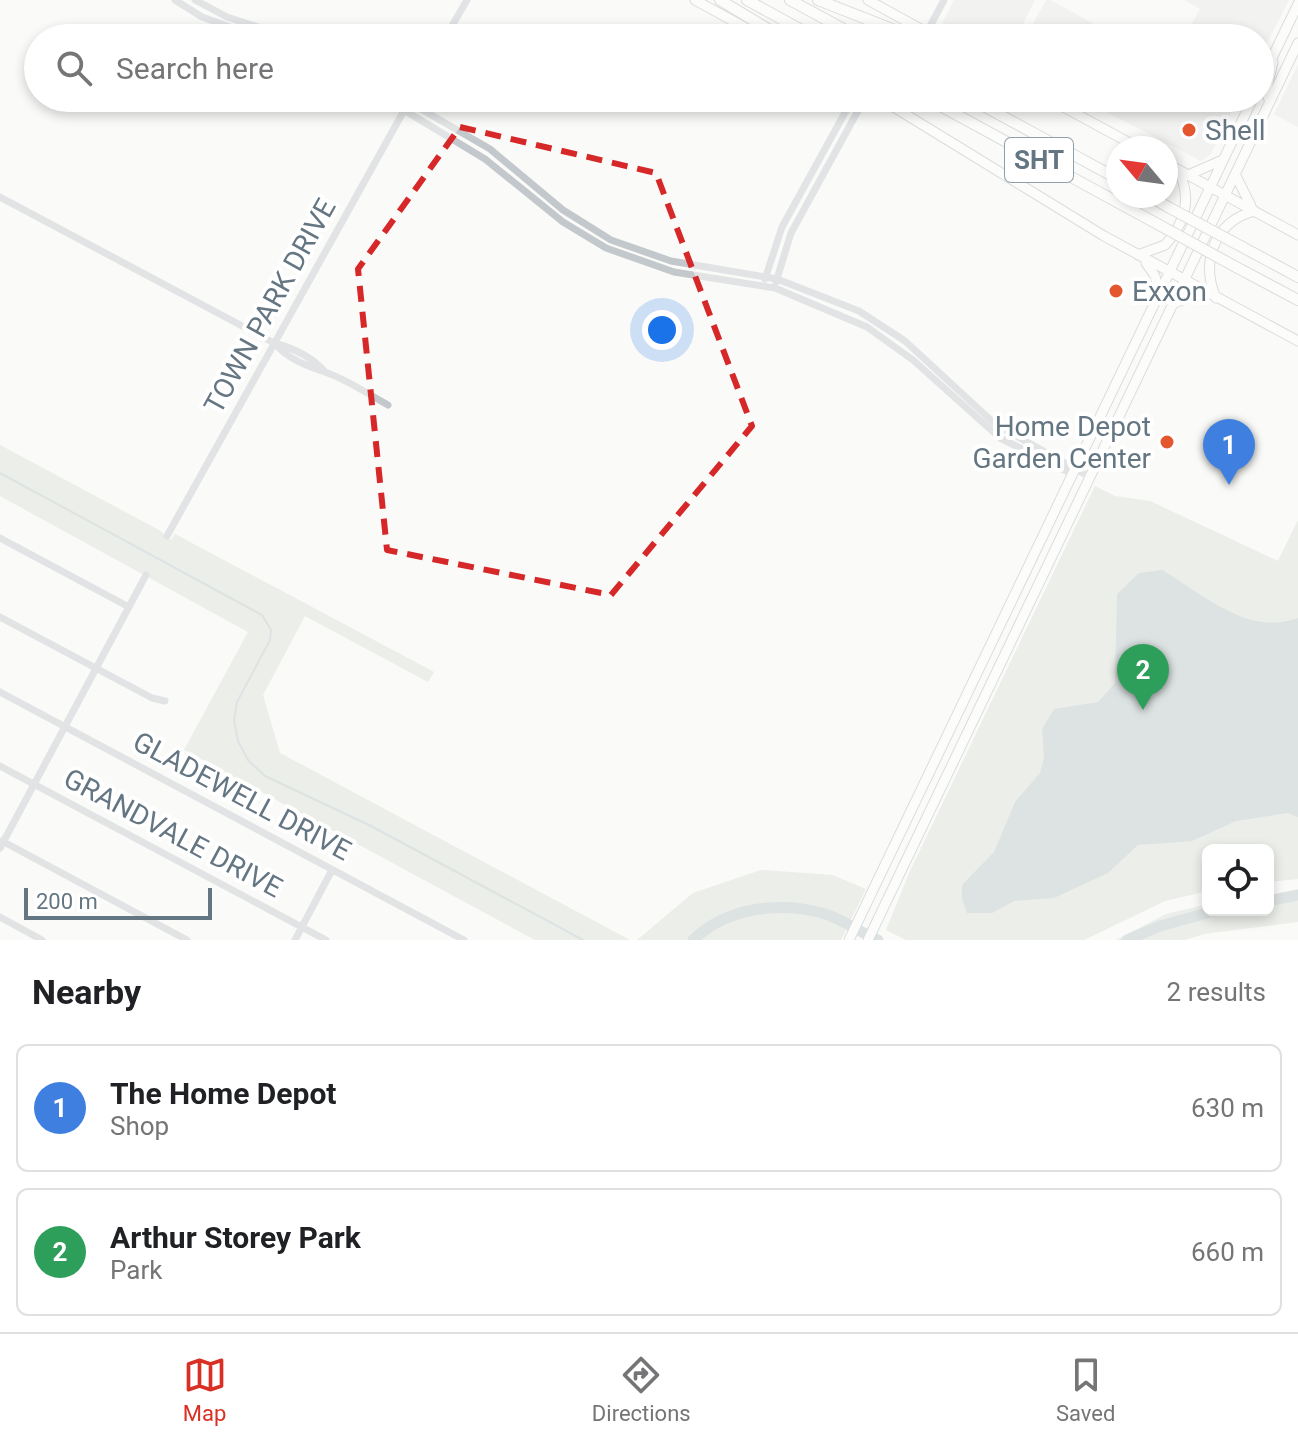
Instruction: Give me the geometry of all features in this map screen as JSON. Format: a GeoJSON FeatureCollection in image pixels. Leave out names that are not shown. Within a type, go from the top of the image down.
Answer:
{"type":"FeatureCollection","features":[{"type":"Feature","properties":{"kind":"highway"},"geometry":{"type":"LineString","coordinates":[[720,0],[760,24]]}},
{"type":"Feature","properties":{"kind":"highway"},"geometry":{"type":"LineString","coordinates":[[747,0],[791,24]]}},
{"type":"Feature","properties":{"kind":"highway"},"geometry":{"type":"LineString","coordinates":[[790,0],[834,24]]}},
{"type":"Feature","properties":{"kind":"highway"},"geometry":{"type":"LineString","coordinates":[[818,0],[879,24]]}},
{"type":"Feature","properties":{"kind":"highway","name":"SHT"},"geometry":{"type":"LineString","coordinates":[[952,112],[1298,300]]}},
{"type":"Feature","properties":{"kind":"highway","name":"SHT"},"geometry":{"type":"LineString","coordinates":[[995,112],[1106,172]]}},
{"type":"Feature","properties":{"kind":"highway"},"geometry":{"type":"LineString","coordinates":[[1170,208],[1298,277]]}},
{"type":"Feature","properties":{"kind":"main road"},"geometry":{"type":"LineString","coordinates":[[695,0],[739,24]]}},
{"type":"Feature","properties":{"kind":"main road"},"geometry":{"type":"LineString","coordinates":[[868,0],[912,24]]}},
{"type":"Feature","properties":{"kind":"main road"},"geometry":{"type":"LineString","coordinates":[[1274,54],[1298,4]]}},
{"type":"Feature","properties":{"kind":"main road"},"geometry":{"type":"LineString","coordinates":[[1274,94],[1298,43]]}},
{"type":"Feature","properties":{"kind":"main road"},"geometry":{"type":"LineString","coordinates":[[902,112],[1138,255],[1298,341]]}},
{"type":"Feature","properties":{"kind":"main road"},"geometry":{"type":"LineString","coordinates":[[1073,112],[1117,136]]}},
{"type":"Feature","properties":{"kind":"main road"},"geometry":{"type":"LineString","coordinates":[[849,940],[1246,112]]}},
{"type":"Feature","properties":{"kind":"main road"},"geometry":{"type":"LineString","coordinates":[[868,940],[1265,112]]}},
{"type":"Feature","properties":{"kind":"main road"},"geometry":{"type":"LineString","coordinates":[[1188,175],[1205,171],[1223,159]]}},
{"type":"Feature","properties":{"kind":"main road"},"geometry":{"type":"LineString","coordinates":[[1138,255],[1165,245],[1184,211],[1188,190],[1178,170]]}},
{"type":"Feature","properties":{"kind":"main road"},"geometry":{"type":"LineString","coordinates":[[1178,170],[1298,235]]}},
{"type":"Feature","properties":{"kind":"main road"},"geometry":{"type":"LineString","coordinates":[[1235,174],[1242,193],[1255,211]]}},
{"type":"Feature","properties":{"kind":"main road"},"geometry":{"type":"LineString","coordinates":[[1216,298],[1208,280],[1210,259],[1230,222],[1255,211]]}},
{"type":"Feature","properties":{"kind":"main road"},"geometry":{"type":"LineString","coordinates":[[1138,255],[1152,270],[1159,292]]}},
{"type":"Feature","properties":{"kind":"main road"},"geometry":{"type":"LineString","coordinates":[[1173,306],[1185,297],[1204,291]]}},
{"type":"Feature","properties":{"kind":"main road"},"geometry":{"type":"LineString","coordinates":[[957,715],[972,723]]}},
{"type":"Feature","properties":{"kind":"street"},"geometry":{"type":"LineString","coordinates":[[175,0],[202,17],[222,24]]}},
{"type":"Feature","properties":{"kind":"street"},"geometry":{"type":"LineString","coordinates":[[195,0],[227,17],[249,24]]}},
{"type":"Feature","properties":{"kind":"street"},"geometry":{"type":"LineString","coordinates":[[453,24],[467,0]]}},
{"type":"Feature","properties":{"kind":"street"},"geometry":{"type":"LineString","coordinates":[[931,24],[944,0]]}},
{"type":"Feature","properties":{"kind":"street","name":"TOWN PARK DRIVE"},"geometry":{"type":"LineString","coordinates":[[167,536],[401,112]]}},
{"type":"Feature","properties":{"kind":"street"},"geometry":{"type":"LineString","coordinates":[[422,112],[595,232],[628,248],[671,261],[765,280],[775,288],[836,311],[899,349],[975,419],[1026,453],[1066,471],[1075,470]]}},
{"type":"Feature","properties":{"kind":"street"},"geometry":{"type":"LineString","coordinates":[[765,280],[778,236],[845,112]]}},
{"type":"Feature","properties":{"kind":"street"},"geometry":{"type":"LineString","coordinates":[[775,288],[788,240],[857,112]]}},
{"type":"Feature","properties":{"kind":"street"},"geometry":{"type":"LineString","coordinates":[[504,166],[563,222],[623,256],[692,276],[777,279],[841,301],[905,341],[1005,431],[1066,461],[1075,470],[1090,477]]}},
{"type":"Feature","properties":{"kind":"street"},"geometry":{"type":"LineString","coordinates":[[805,186],[814,191]]}},
{"type":"Feature","properties":{"kind":"street"},"geometry":{"type":"LineString","coordinates":[[0,197],[274,343],[282,352],[313,370],[325,372],[388,405]]}},
{"type":"Feature","properties":{"kind":"street"},"geometry":{"type":"LineString","coordinates":[[591,240],[595,232]]}},
{"type":"Feature","properties":{"kind":"street"},"geometry":{"type":"LineString","coordinates":[[623,256],[628,248]]}},
{"type":"Feature","properties":{"kind":"street"},"geometry":{"type":"LineString","coordinates":[[899,349],[905,341]]}},
{"type":"Feature","properties":{"kind":"street"},"geometry":{"type":"LineString","coordinates":[[975,419],[981,412]]}},
{"type":"Feature","properties":{"kind":"street"},"geometry":{"type":"LineString","coordinates":[[0,538],[129,607]]}},
{"type":"Feature","properties":{"kind":"street"},"geometry":{"type":"LineString","coordinates":[[146,575],[1,843],[187,940]]}},
{"type":"Feature","properties":{"kind":"street"},"geometry":{"type":"LineString","coordinates":[[0,617],[165,701]]}},
{"type":"Feature","properties":{"kind":"street","name":"GLADEWELL DRIVE"},"geometry":{"type":"LineString","coordinates":[[0,692],[464,940]]}},
{"type":"Feature","properties":{"kind":"street","name":"GRANDVALE DRIVE"},"geometry":{"type":"LineString","coordinates":[[0,766],[326,940]]}},
{"type":"Feature","properties":{"kind":"street"},"geometry":{"type":"LineString","coordinates":[[295,940],[332,870]]}},
{"type":"Feature","properties":{"kind":"street"},"geometry":{"type":"LineString","coordinates":[[0,917],[42,940]]}},
{"type":"Feature","properties":{"kind":"highlighted area"},"geometry":{"type":"Polygon","coordinates":[[[460,127],[656,173],[752,426],[611,595],[387,550],[358,269],[460,127]]]}},
{"type":"Feature","properties":{"kind":"shaded area"},"geometry":{"type":"Polygon","coordinates":[[[954,0],[1035,0],[1023,24],[942,23],[954,0]]]}},
{"type":"Feature","properties":{"kind":"shaded area"},"geometry":{"type":"Polygon","coordinates":[[[1046,0],[1050,0],[1094,24],[1033,24],[1046,0]]]}},
{"type":"Feature","properties":{"kind":"shaded area"},"geometry":{"type":"Polygon","coordinates":[[[1184,0],[1289,0],[1274,29],[1274,24],[1192,24],[1200,9],[1184,0]]]}},
{"type":"Feature","properties":{"kind":"shaded area"},"geometry":{"type":"Polygon","coordinates":[[[1298,64],[1298,127],[1274,114],[1298,64]]]}},
{"type":"Feature","properties":{"kind":"shaded area"},"geometry":{"type":"Polygon","coordinates":[[[1106,112],[1231,112],[1211,154],[1201,161],[1178,149],[1178,136],[1153,136],[1106,112]]]}},
{"type":"Feature","properties":{"kind":"shaded area"},"geometry":{"type":"Polygon","coordinates":[[[0,445],[159,530],[171,540],[175,534],[434,672],[428,682],[305,616],[263,695],[280,753],[630,940],[535,940],[184,750],[248,632],[0,496],[0,445]]]}},
{"type":"Feature","properties":{"kind":"shaded area"},"geometry":{"type":"Polygon","coordinates":[[[1095,486],[1115,496],[1150,501],[1278,561],[1298,520],[1298,879],[1274,881],[1274,844],[1202,844],[1202,892],[1165,901],[1084,940],[906,940],[886,930],[910,871],[1095,486]]]}},
{"type":"Feature","properties":{"kind":"shaded area"},"geometry":{"type":"Polygon","coordinates":[[[1162,570],[1210,601],[1244,617],[1261,622],[1298,618],[1298,817],[1288,813],[1236,821],[1192,841],[1138,845],[1108,873],[1054,898],[1014,901],[992,913],[967,913],[962,899],[962,885],[994,852],[1015,802],[1040,773],[1044,758],[1042,729],[1054,709],[1098,702],[1115,683],[1117,594],[1139,573],[1162,570]]]}},
{"type":"Feature","properties":{"kind":"shaded area"},"geometry":{"type":"Polygon","coordinates":[[[761,870],[832,875],[866,889],[841,940],[637,940],[693,893],[761,870]]]}},
{"type":"Feature","properties":{"kind":"shaded area"},"geometry":{"type":"Polygon","coordinates":[[[1298,891],[1298,922],[1204,934],[1185,940],[1116,940],[1166,914],[1202,905],[1202,916],[1274,916],[1274,894],[1298,891]]]}},
{"type":"Feature","properties":{"kind":"waterway"},"geometry":{"type":"LineString","coordinates":[[0,473],[262,615],[271,630],[270,640],[237,702],[234,720],[238,741],[248,760],[265,776],[371,826],[583,940]]}},
{"type":"Feature","properties":{"kind":"waterway"},"geometry":{"type":"LineString","coordinates":[[1274,900],[1298,895]]}},
{"type":"Feature","properties":{"kind":"waterway"},"geometry":{"type":"LineString","coordinates":[[693,940],[706,929],[737,914],[771,908],[805,909],[829,915],[878,940]]}},
{"type":"Feature","properties":{"kind":"waterway"},"geometry":{"type":"LineString","coordinates":[[1127,940],[1160,926],[1202,914]]}},
{"type":"Feature","properties":{"kind":"place","name":"Shell"},"geometry":{"type":"Point","coordinates":[1189,130]}},
{"type":"Feature","properties":{"kind":"place","name":"Exxon"},"geometry":{"type":"Point","coordinates":[1116,291]}},
{"type":"Feature","properties":{"kind":"place","name":"Home Depot Garden Center"},"geometry":{"type":"Point","coordinates":[1167,442]}},
{"type":"Feature","properties":{"kind":"place","name":"The Home Depot"},"geometry":{"type":"Point","coordinates":[1229,485]}},
{"type":"Feature","properties":{"kind":"place","name":"Arthur Storey Park"},"geometry":{"type":"Point","coordinates":[1143,710]}}]}
